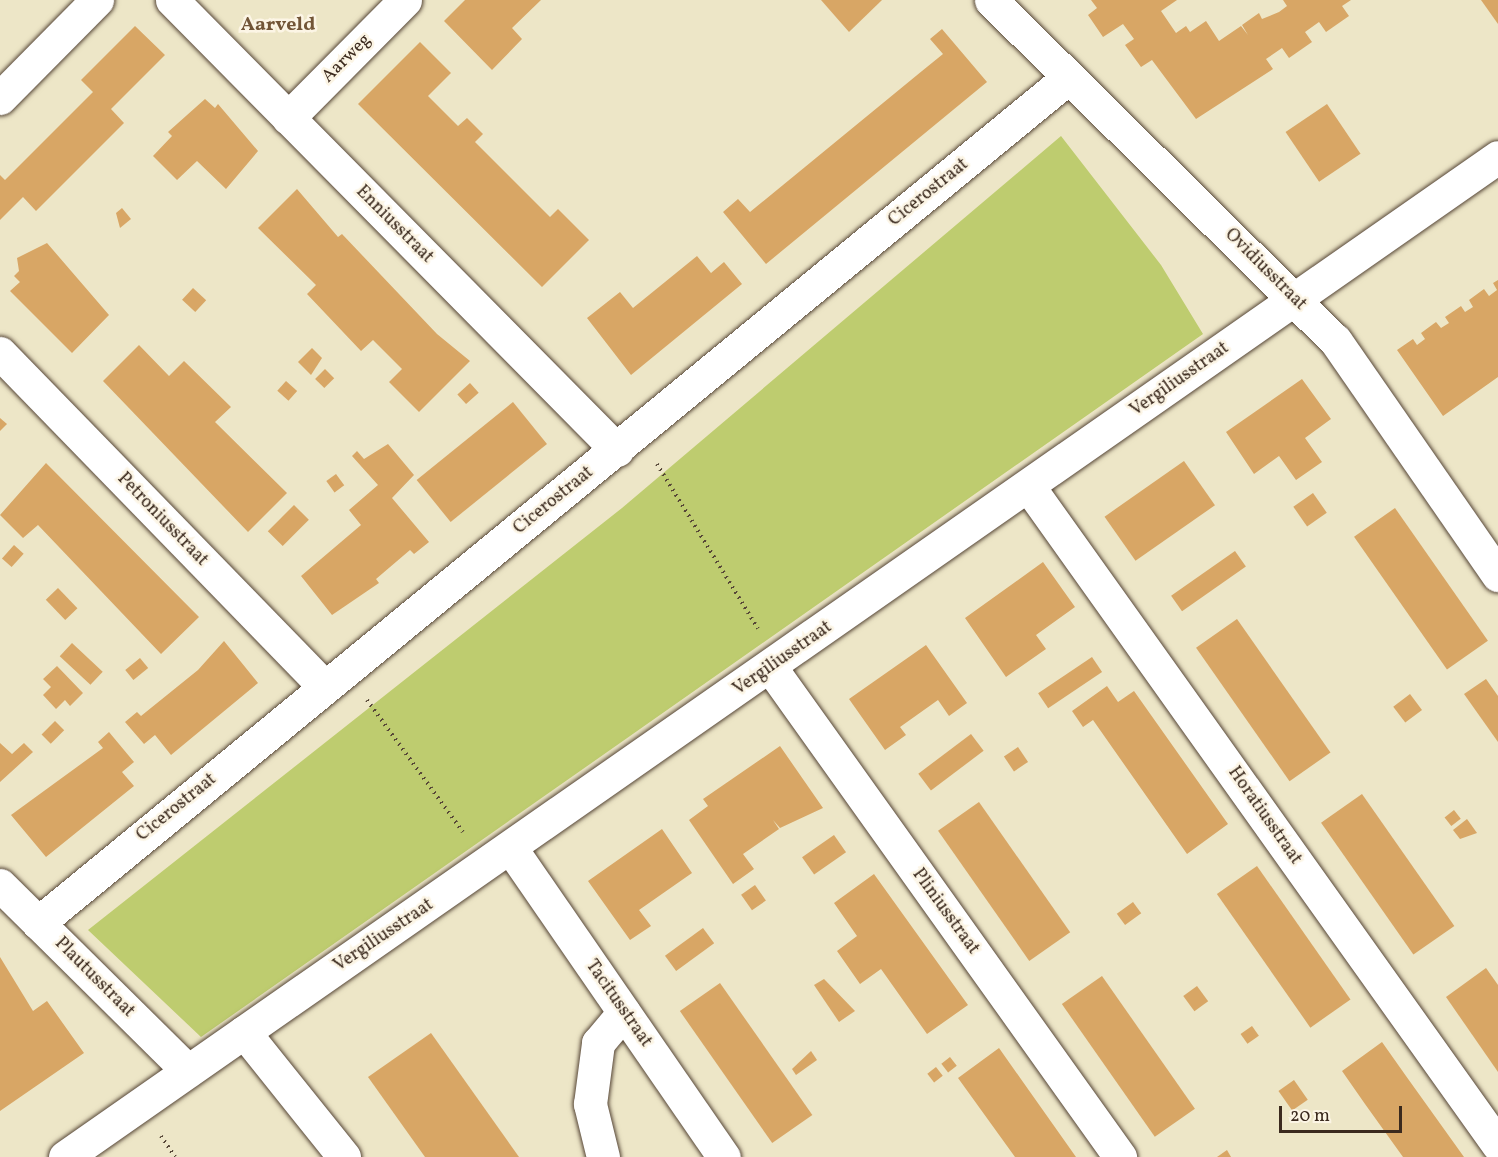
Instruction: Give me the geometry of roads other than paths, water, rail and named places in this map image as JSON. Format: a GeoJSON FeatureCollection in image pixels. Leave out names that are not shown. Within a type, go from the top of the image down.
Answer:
{"type":"FeatureCollection","features":[{"type":"Feature","properties":{"kind":"street"},"geometry":{"type":"LineString","coordinates":[[0,98],[97,0]]}},
{"type":"Feature","properties":{"kind":"street","name":"Enniusstraat"},"geometry":{"type":"LineString","coordinates":[[172,0],[288,117],[627,441]]}},
{"type":"Feature","properties":{"kind":"street","name":"Aarweg"},"geometry":{"type":"LineString","coordinates":[[288,117],[405,0]]}},
{"type":"Feature","properties":{"kind":"street","name":"Ovidiusstraat"},"geometry":{"type":"LineString","coordinates":[[991,0],[1335,340],[1498,575]]}},
{"type":"Feature","properties":{"kind":"street","name":"Cicerostraat"},"geometry":{"type":"LineString","coordinates":[[38,923],[1068,78]]}},
{"type":"Feature","properties":{"kind":"street","name":"Vergiliusstraat"},"geometry":{"type":"LineString","coordinates":[[65,1157],[500,858],[1498,157]]}},
{"type":"Feature","properties":{"kind":"street","name":"Petroniusstraat"},"geometry":{"type":"LineString","coordinates":[[0,353],[335,679]]}},
{"type":"Feature","properties":{"kind":"street","name":"Horatiusstraat"},"geometry":{"type":"LineString","coordinates":[[1029,487],[1498,1146]]}},
{"type":"Feature","properties":{"kind":"street","name":"Pliniusstraat"},"geometry":{"type":"LineString","coordinates":[[775,665],[1120,1157]]}},
{"type":"Feature","properties":{"kind":"street","name":"Tacitusstraat"},"geometry":{"type":"LineString","coordinates":[[500,858],[624,1012],[724,1157]]}},
{"type":"Feature","properties":{"kind":"street","name":"Plautusstraat"},"geometry":{"type":"LineString","coordinates":[[0,885],[188,1071]]}},
{"type":"Feature","properties":{"kind":"street"},"geometry":{"type":"LineString","coordinates":[[603,1157],[590,1104],[598,1043],[624,1012]]}},
{"type":"Feature","properties":{"kind":"street"},"geometry":{"type":"LineString","coordinates":[[244,1032],[344,1157]]}},
{"type":"Feature","properties":{"kind":"district","name":"Aarveld"},"geometry":{"type":"Point","coordinates":[278,25]}}]}
